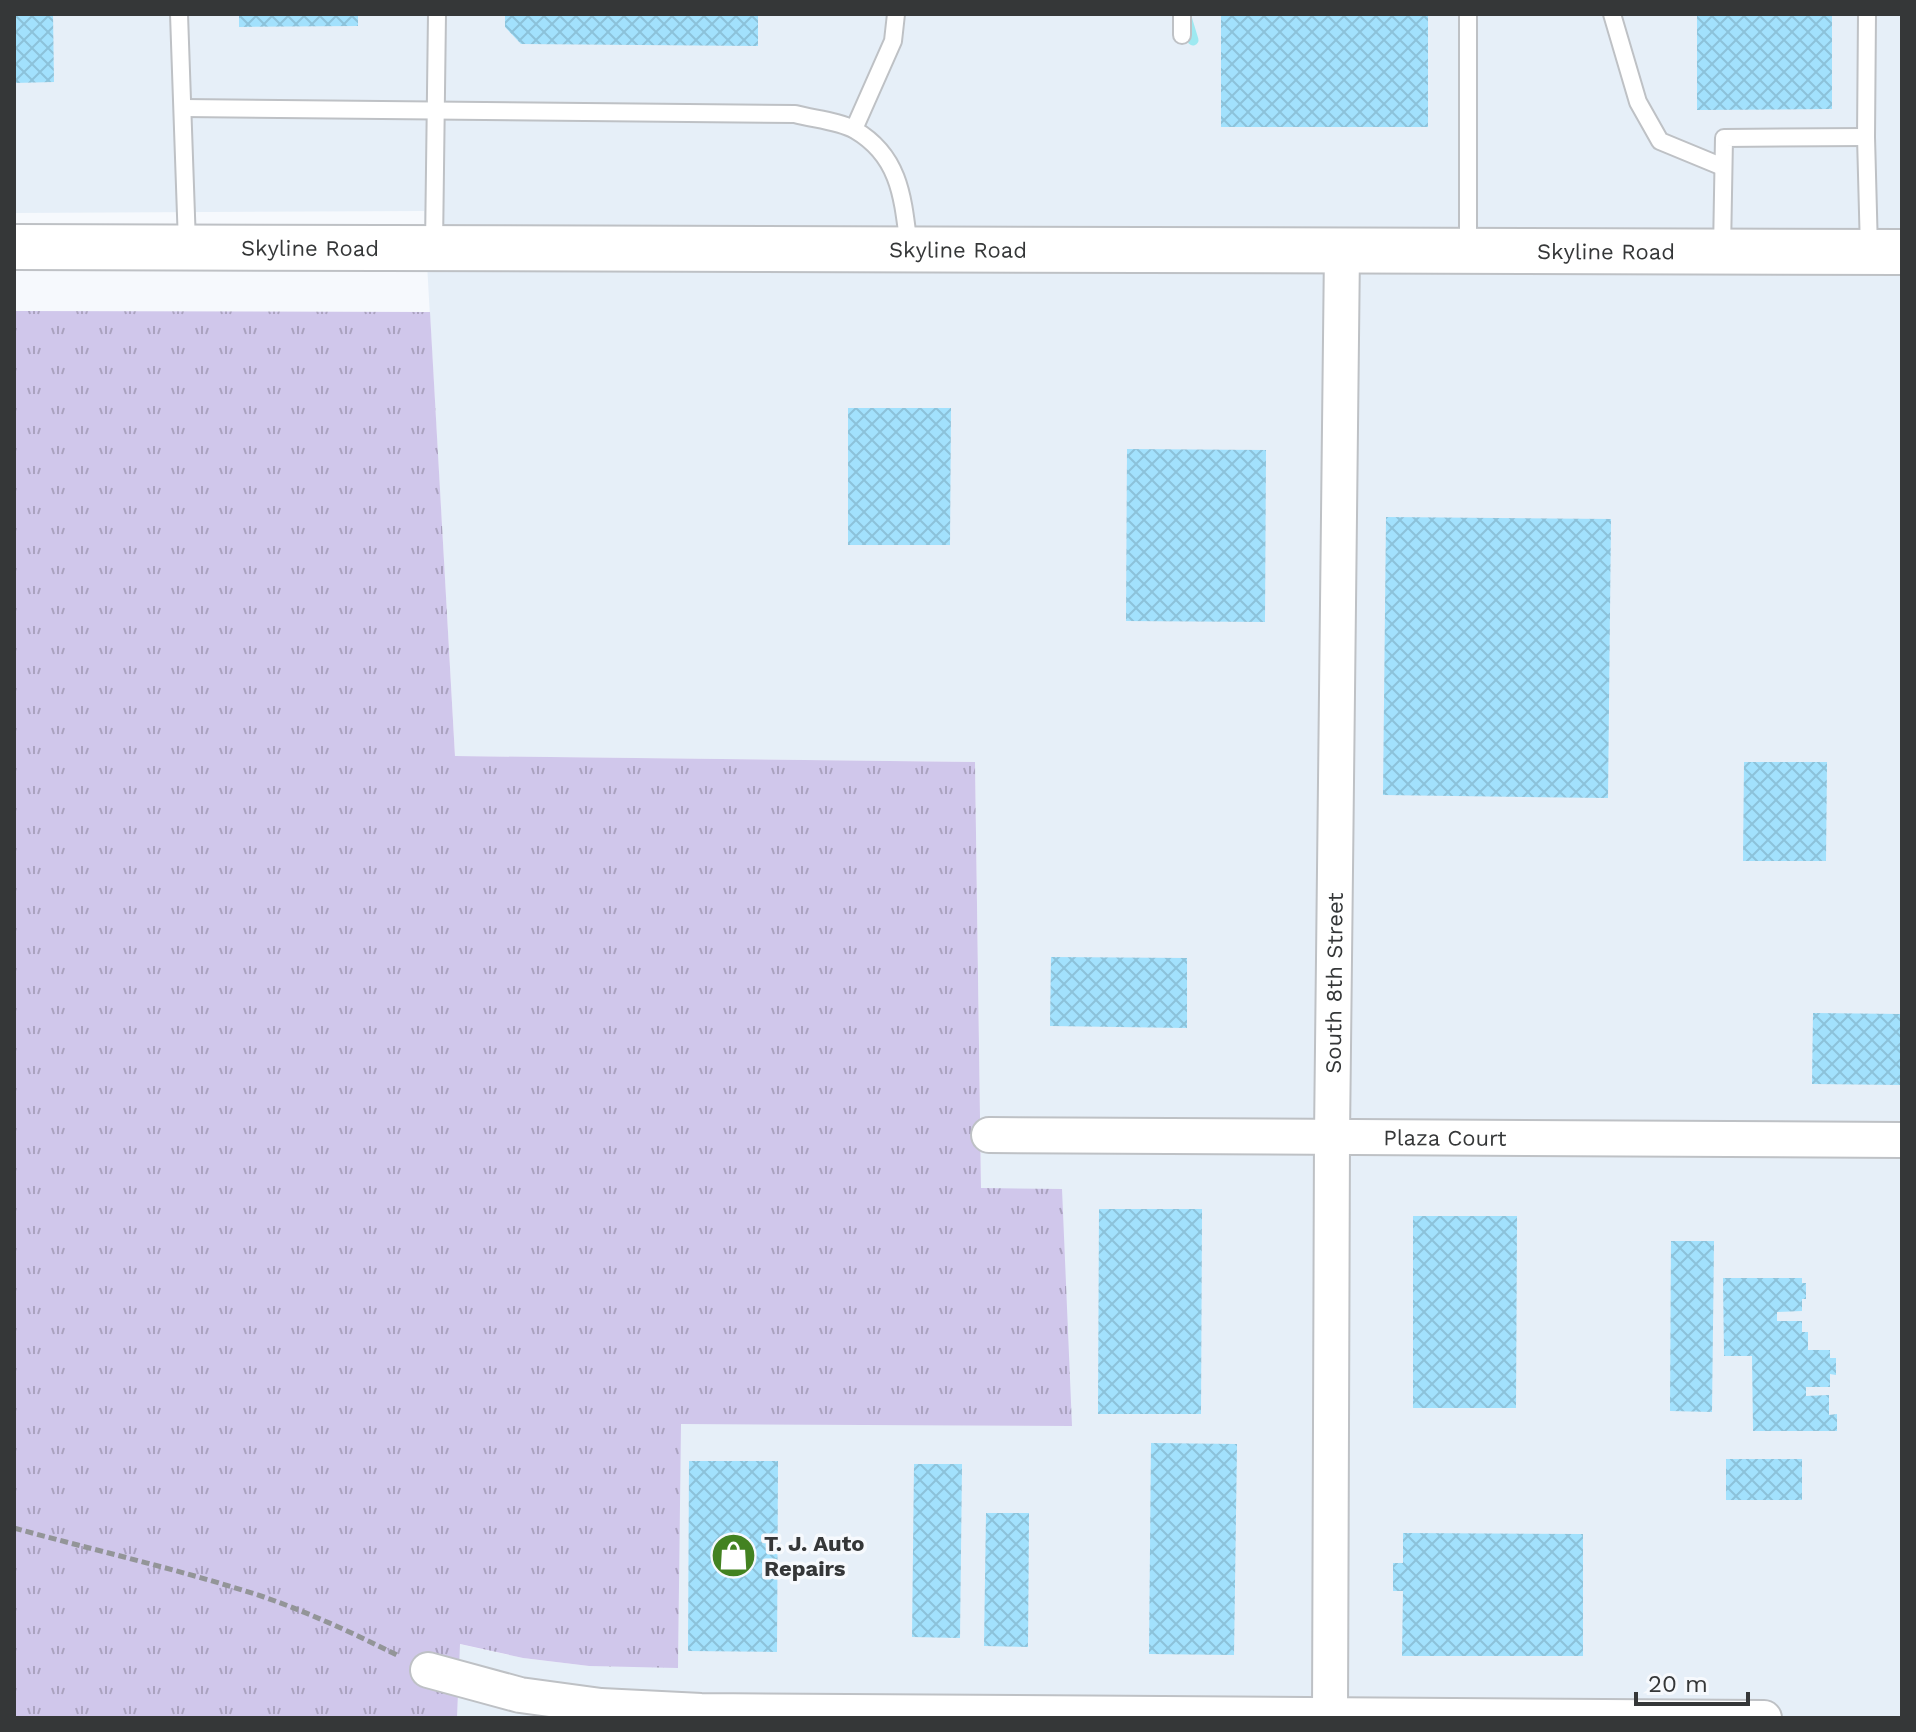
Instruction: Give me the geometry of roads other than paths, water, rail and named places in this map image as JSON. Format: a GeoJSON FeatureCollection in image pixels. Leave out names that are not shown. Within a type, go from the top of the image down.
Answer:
{"type":"FeatureCollection","features":[{"type":"Feature","properties":{"kind":"main road","name":"Skyline Road"},"geometry":{"type":"LineString","coordinates":[[14,247],[1885,252]]}},
{"type":"Feature","properties":{"kind":"street","name":"South 8th Street"},"geometry":{"type":"LineString","coordinates":[[1330,1715],[1332,1136],[1342,250]]}},
{"type":"Feature","properties":{"kind":"street","name":"Plaza Court"},"geometry":{"type":"LineString","coordinates":[[989,1135],[1902,1140]]}},
{"type":"Feature","properties":{"kind":"street"},"geometry":{"type":"LineString","coordinates":[[428,1670],[520,1695],[601,1706],[701,1711],[1764,1718]]}},
{"type":"Feature","properties":{"kind":"lane"},"geometry":{"type":"LineString","coordinates":[[179,14],[187,247]]}},
{"type":"Feature","properties":{"kind":"lane"},"geometry":{"type":"LineString","coordinates":[[434,248],[437,14]]}},
{"type":"Feature","properties":{"kind":"lane"},"geometry":{"type":"LineString","coordinates":[[854,129],[893,41],[896,14]]}},
{"type":"Feature","properties":{"kind":"lane"},"geometry":{"type":"LineString","coordinates":[[1182,14],[1182,35]]}},
{"type":"Feature","properties":{"kind":"lane"},"geometry":{"type":"LineString","coordinates":[[1468,14],[1468,250]]}},
{"type":"Feature","properties":{"kind":"lane"},"geometry":{"type":"LineString","coordinates":[[1612,14],[1638,102],[1660,141],[1723,167]]}},
{"type":"Feature","properties":{"kind":"lane"},"geometry":{"type":"LineString","coordinates":[[1867,14],[1866,137],[1885,252]]}},
{"type":"Feature","properties":{"kind":"lane"},"geometry":{"type":"LineString","coordinates":[[183,108],[795,114],[854,129],[884,154],[902,192],[909,250]]}},
{"type":"Feature","properties":{"kind":"lane"},"geometry":{"type":"LineString","coordinates":[[1722,252],[1724,138],[1866,137]]}},
{"type":"Feature","properties":{"kind":"waterway"},"geometry":{"type":"LineString","coordinates":[[1186,17],[1193,40]]}},
{"type":"Feature","properties":{"kind":"place","name":"T. J. Auto Repairs"},"geometry":{"type":"Point","coordinates":[733,1556]}}]}
